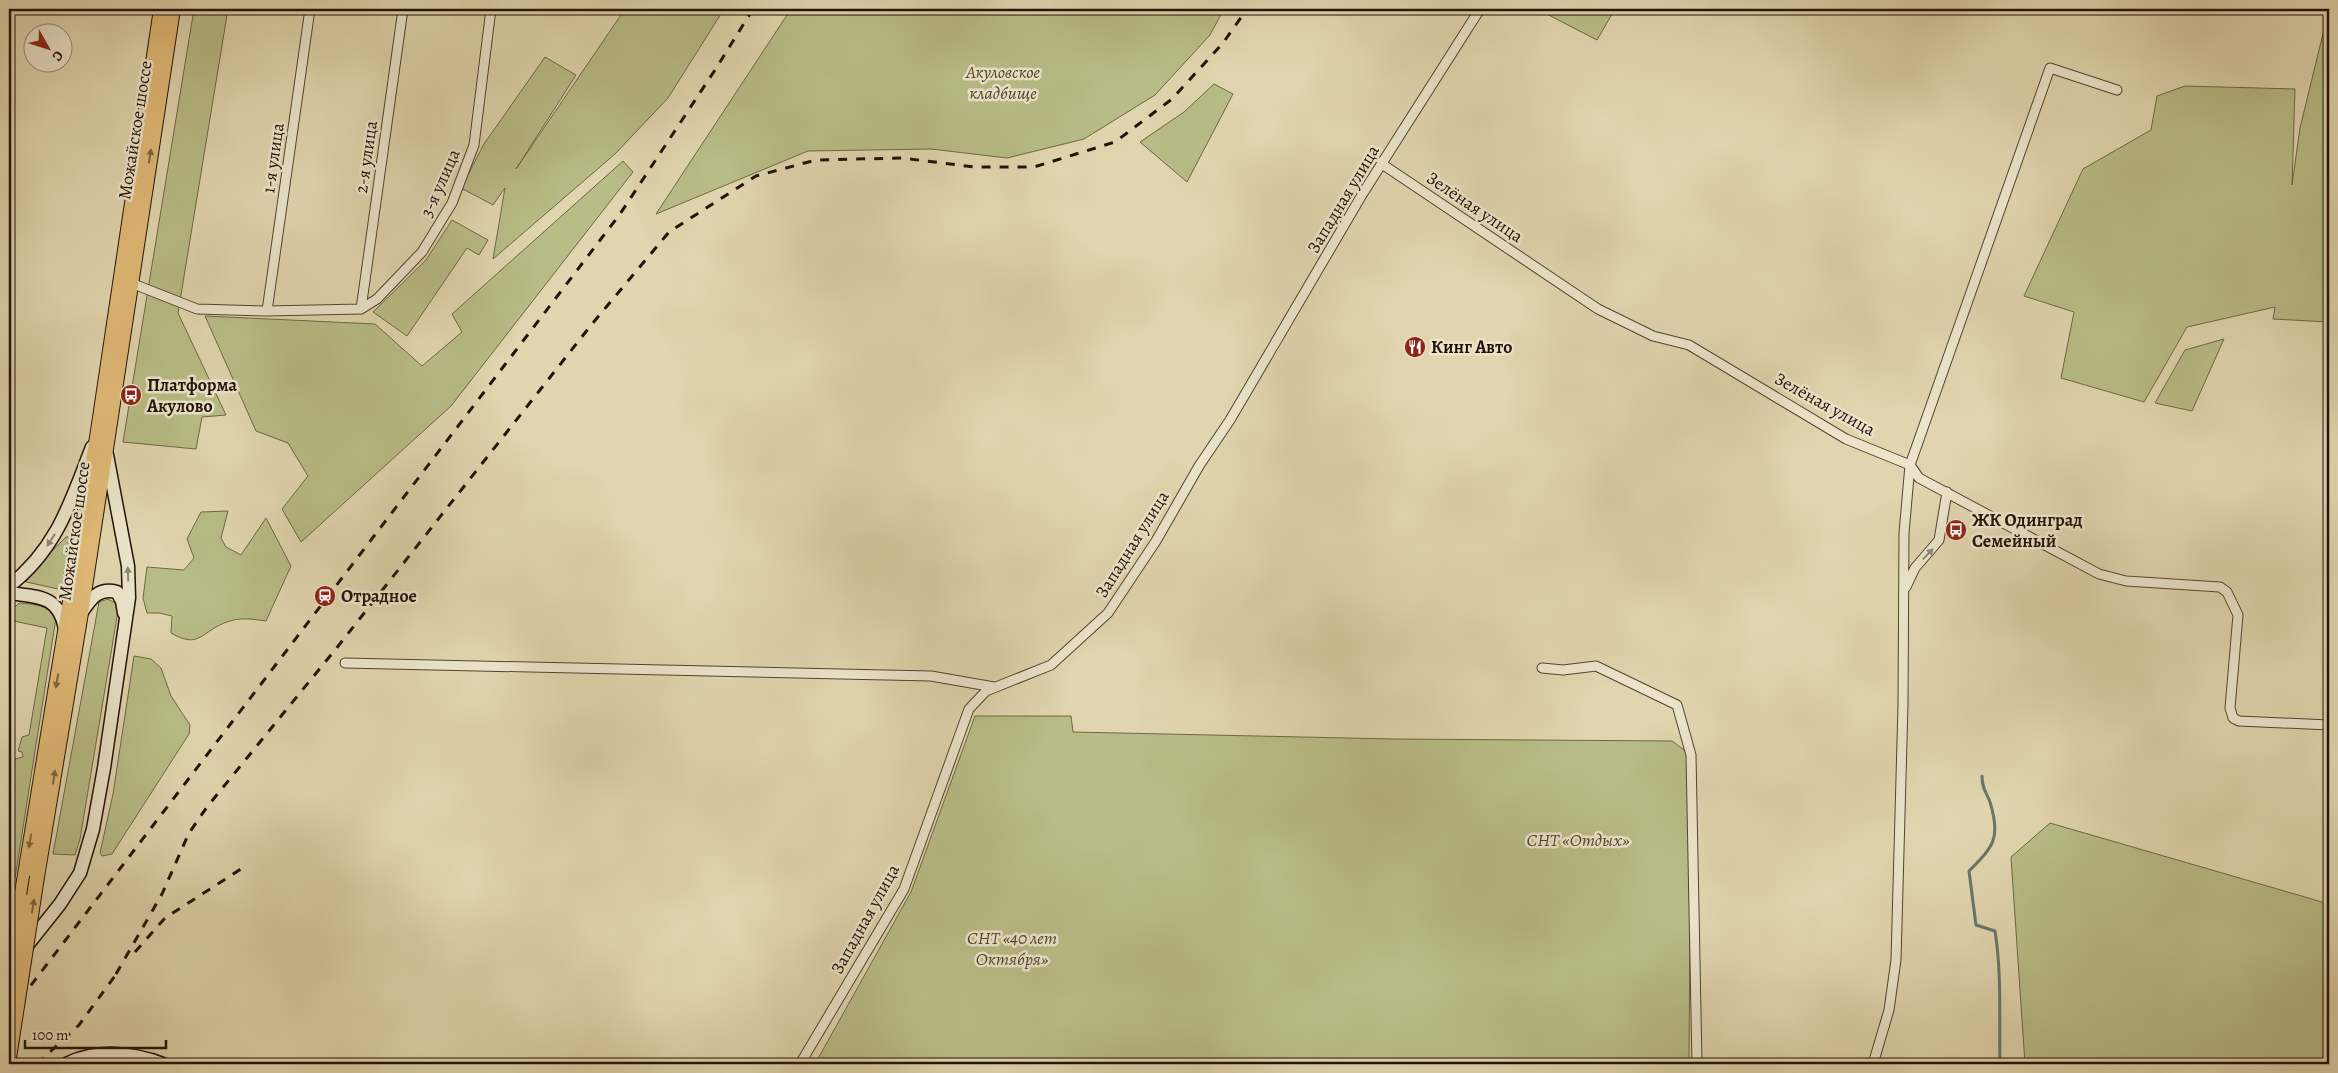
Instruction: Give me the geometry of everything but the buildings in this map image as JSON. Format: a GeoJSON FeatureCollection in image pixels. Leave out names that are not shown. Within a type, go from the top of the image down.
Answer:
{"type":"FeatureCollection","features":[{"type":"Feature","properties":{"kind":"main road","name":"Можайское шоссе"},"geometry":{"type":"LineString","coordinates":[[9,976],[98,431],[160,9]]}},
{"type":"Feature","properties":{"kind":"main road","name":"Можайское шоссе"},"geometry":{"type":"LineString","coordinates":[[9,1058],[81,613],[173,9]]}},
{"type":"Feature","properties":{"kind":"street","name":"1-я улица"},"geometry":{"type":"LineString","coordinates":[[267,311],[310,9]]}},
{"type":"Feature","properties":{"kind":"street","name":"2-я улица"},"geometry":{"type":"LineString","coordinates":[[361,309],[403,9]]}},
{"type":"Feature","properties":{"kind":"street","name":"3-я улица"},"geometry":{"type":"LineString","coordinates":[[361,309],[377,299],[422,252],[452,203],[474,145],[491,9]]}},
{"type":"Feature","properties":{"kind":"street","name":"Западная улица"},"geometry":{"type":"LineString","coordinates":[[800,1064],[904,889],[969,709],[986,691],[1050,665],[1096,627],[1108,613],[1156,541],[1199,466],[1230,420],[1382,164],[1480,9]]}},
{"type":"Feature","properties":{"kind":"street"},"geometry":{"type":"LineString","coordinates":[[1873,1064],[1889,1010],[1896,960],[1904,693],[1903,595],[1905,515],[1910,466],[2050,68],[2117,90]]}},
{"type":"Feature","properties":{"kind":"street","name":"Зелёная улица"},"geometry":{"type":"LineString","coordinates":[[1382,164],[1598,309],[1653,336],[1689,345],[1846,439],[1910,466],[1919,478],[2099,574],[2126,581],[2220,587],[2228,592],[2238,615],[2230,708],[2234,718],[2239,721],[2329,725]]}},
{"type":"Feature","properties":{"kind":"street"},"geometry":{"type":"LineString","coordinates":[[131,283],[197,309],[267,311],[361,309]]}},
{"type":"Feature","properties":{"kind":"street"},"geometry":{"type":"LineString","coordinates":[[9,586],[41,556],[62,523],[98,431]]}},
{"type":"Feature","properties":{"kind":"street"},"geometry":{"type":"LineString","coordinates":[[9,967],[60,904],[80,873],[86,857],[104,768],[129,598],[128,566],[106,447]]}},
{"type":"Feature","properties":{"kind":"street"},"geometry":{"type":"LineString","coordinates":[[1903,595],[1915,568],[1939,540],[1947,492]]}},
{"type":"Feature","properties":{"kind":"street"},"geometry":{"type":"LineString","coordinates":[[81,613],[94,595],[106,590],[117,592],[122,601],[125,623]]}},
{"type":"Feature","properties":{"kind":"street"},"geometry":{"type":"LineString","coordinates":[[9,593],[38,598],[56,606],[62,614],[66,633]]}},
{"type":"Feature","properties":{"kind":"street"},"geometry":{"type":"LineString","coordinates":[[345,662],[565,670],[767,671],[931,676],[994,687]]}},
{"type":"Feature","properties":{"kind":"street"},"geometry":{"type":"LineString","coordinates":[[1542,668],[1563,670],[1596,666],[1676,702],[1691,755],[1697,1064]]}},
{"type":"Feature","properties":{"kind":"street"},"geometry":{"type":"LineString","coordinates":[[66,1064],[88,1056],[107,1054],[163,1064]]}},
{"type":"Feature","properties":{"kind":"green space"},"geometry":{"type":"Polygon","coordinates":[[[194,9],[228,9],[178,313],[226,415],[202,417],[196,449],[123,442],[194,9]]]}},
{"type":"Feature","properties":{"kind":"green space"},"geometry":{"type":"Polygon","coordinates":[[[625,9],[724,9],[668,98],[615,154],[493,259],[505,188],[493,205],[461,188],[484,144],[545,57],[576,75],[516,169],[625,9]]]}},
{"type":"Feature","properties":{"kind":"green space","name":"Акуловское кладбище"},"geometry":{"type":"Polygon","coordinates":[[[791,9],[1224,9],[1210,35],[1155,95],[1084,139],[1007,158],[931,149],[808,151],[656,214],[791,9]]]}},
{"type":"Feature","properties":{"kind":"green space"},"geometry":{"type":"Polygon","coordinates":[[[1537,9],[1615,9],[1597,40],[1537,9]]]}},
{"type":"Feature","properties":{"kind":"green space"},"geometry":{"type":"Polygon","coordinates":[[[2329,9],[2329,322],[2273,319],[2275,307],[2187,327],[2144,402],[2061,378],[2074,312],[2024,296],[2083,169],[2151,130],[2157,96],[2185,86],[2295,89],[2292,185],[2300,128],[2329,9]]]}},
{"type":"Feature","properties":{"kind":"green space"},"geometry":{"type":"Polygon","coordinates":[[[1214,84],[1233,94],[1187,182],[1140,142],[1184,112],[1214,84]]]}},
{"type":"Feature","properties":{"kind":"green space"},"geometry":{"type":"Polygon","coordinates":[[[623,161],[633,172],[451,406],[301,542],[282,509],[308,476],[288,443],[256,431],[205,316],[375,324],[422,366],[462,332],[452,314],[623,161]]]}},
{"type":"Feature","properties":{"kind":"green space"},"geometry":{"type":"Polygon","coordinates":[[[452,220],[488,240],[479,255],[467,248],[407,336],[373,312],[426,260],[452,220]]]}},
{"type":"Feature","properties":{"kind":"green space"},"geometry":{"type":"Polygon","coordinates":[[[2224,339],[2192,411],[2155,403],[2185,350],[2224,339]]]}},
{"type":"Feature","properties":{"kind":"green space"},"geometry":{"type":"Polygon","coordinates":[[[228,511],[221,538],[226,547],[241,555],[266,518],[291,566],[266,621],[237,619],[218,626],[195,639],[181,638],[171,633],[172,616],[147,613],[143,598],[147,567],[184,570],[194,558],[187,539],[201,512],[228,511]]]}},
{"type":"Feature","properties":{"kind":"green space"},"geometry":{"type":"Polygon","coordinates":[[[66,537],[69,537],[62,588],[58,589],[22,581],[66,537]]]}},
{"type":"Feature","properties":{"kind":"green space"},"geometry":{"type":"Polygon","coordinates":[[[108,599],[115,603],[118,611],[80,839],[75,855],[53,854],[99,602],[108,599]]]}},
{"type":"Feature","properties":{"kind":"green space"},"geometry":{"type":"Polygon","coordinates":[[[19,603],[45,608],[56,618],[10,910],[9,803],[15,788],[12,779],[15,759],[23,757],[22,752],[18,751],[22,737],[29,735],[47,628],[9,620],[12,610],[19,603]]]}},
{"type":"Feature","properties":{"kind":"green space"},"geometry":{"type":"Polygon","coordinates":[[[134,656],[151,659],[161,668],[171,696],[190,725],[189,734],[112,854],[102,856],[100,853],[113,794],[134,656]]]}},
{"type":"Feature","properties":{"kind":"green space"},"geometry":{"type":"Polygon","coordinates":[[[975,716],[1071,716],[1073,732],[1394,739],[1672,741],[1691,755],[1689,1064],[815,1064],[911,892],[975,716]]]}},
{"type":"Feature","properties":{"kind":"green space"},"geometry":{"type":"Polygon","coordinates":[[[2050,823],[2329,904],[2329,1064],[2025,1064],[2011,857],[2050,823]]]}},
{"type":"Feature","properties":{"kind":"waterway"},"geometry":{"type":"LineString","coordinates":[[1982,776],[1983,787],[1993,814],[1995,833],[1990,848],[1969,871],[1976,925],[1995,931],[1999,981],[2000,1064]]}},
{"type":"Feature","properties":{"kind":"railway"},"geometry":{"type":"LineString","coordinates":[[9,1014],[620,214],[753,9]]}},
{"type":"Feature","properties":{"kind":"railway"},"geometry":{"type":"LineString","coordinates":[[116,974],[162,894],[189,833],[207,807],[339,645],[592,324],[669,232],[756,176],[816,160],[902,158],[974,167],[1034,167],[1115,142],[1172,99],[1223,43],[1247,9]]}},
{"type":"Feature","properties":{"kind":"railway"},"geometry":{"type":"LineString","coordinates":[[135,952],[165,918],[244,867]]}},
{"type":"Feature","properties":{"kind":"railway"},"geometry":{"type":"LineString","coordinates":[[37,1064],[79,1025],[120,969]]}},
{"type":"Feature","properties":{"kind":"place","name":"Кинг Авто"},"geometry":{"type":"Point","coordinates":[1415,347]}},
{"type":"Feature","properties":{"kind":"place","name":"Платформа Акулово"},"geometry":{"type":"Point","coordinates":[131,395]}},
{"type":"Feature","properties":{"kind":"place","name":"ЖК Одинград Семейный"},"geometry":{"type":"Point","coordinates":[1956,530]}},
{"type":"Feature","properties":{"kind":"place","name":"Отрадное"},"geometry":{"type":"Point","coordinates":[325,596]}},
{"type":"Feature","properties":{"kind":"park label","name":"СНТ «Отдых»"},"geometry":{"type":"Point","coordinates":[1578,840]}},
{"type":"Feature","properties":{"kind":"park label","name":"СНТ «40 лет Октября»"},"geometry":{"type":"Point","coordinates":[1012,948]}}]}
